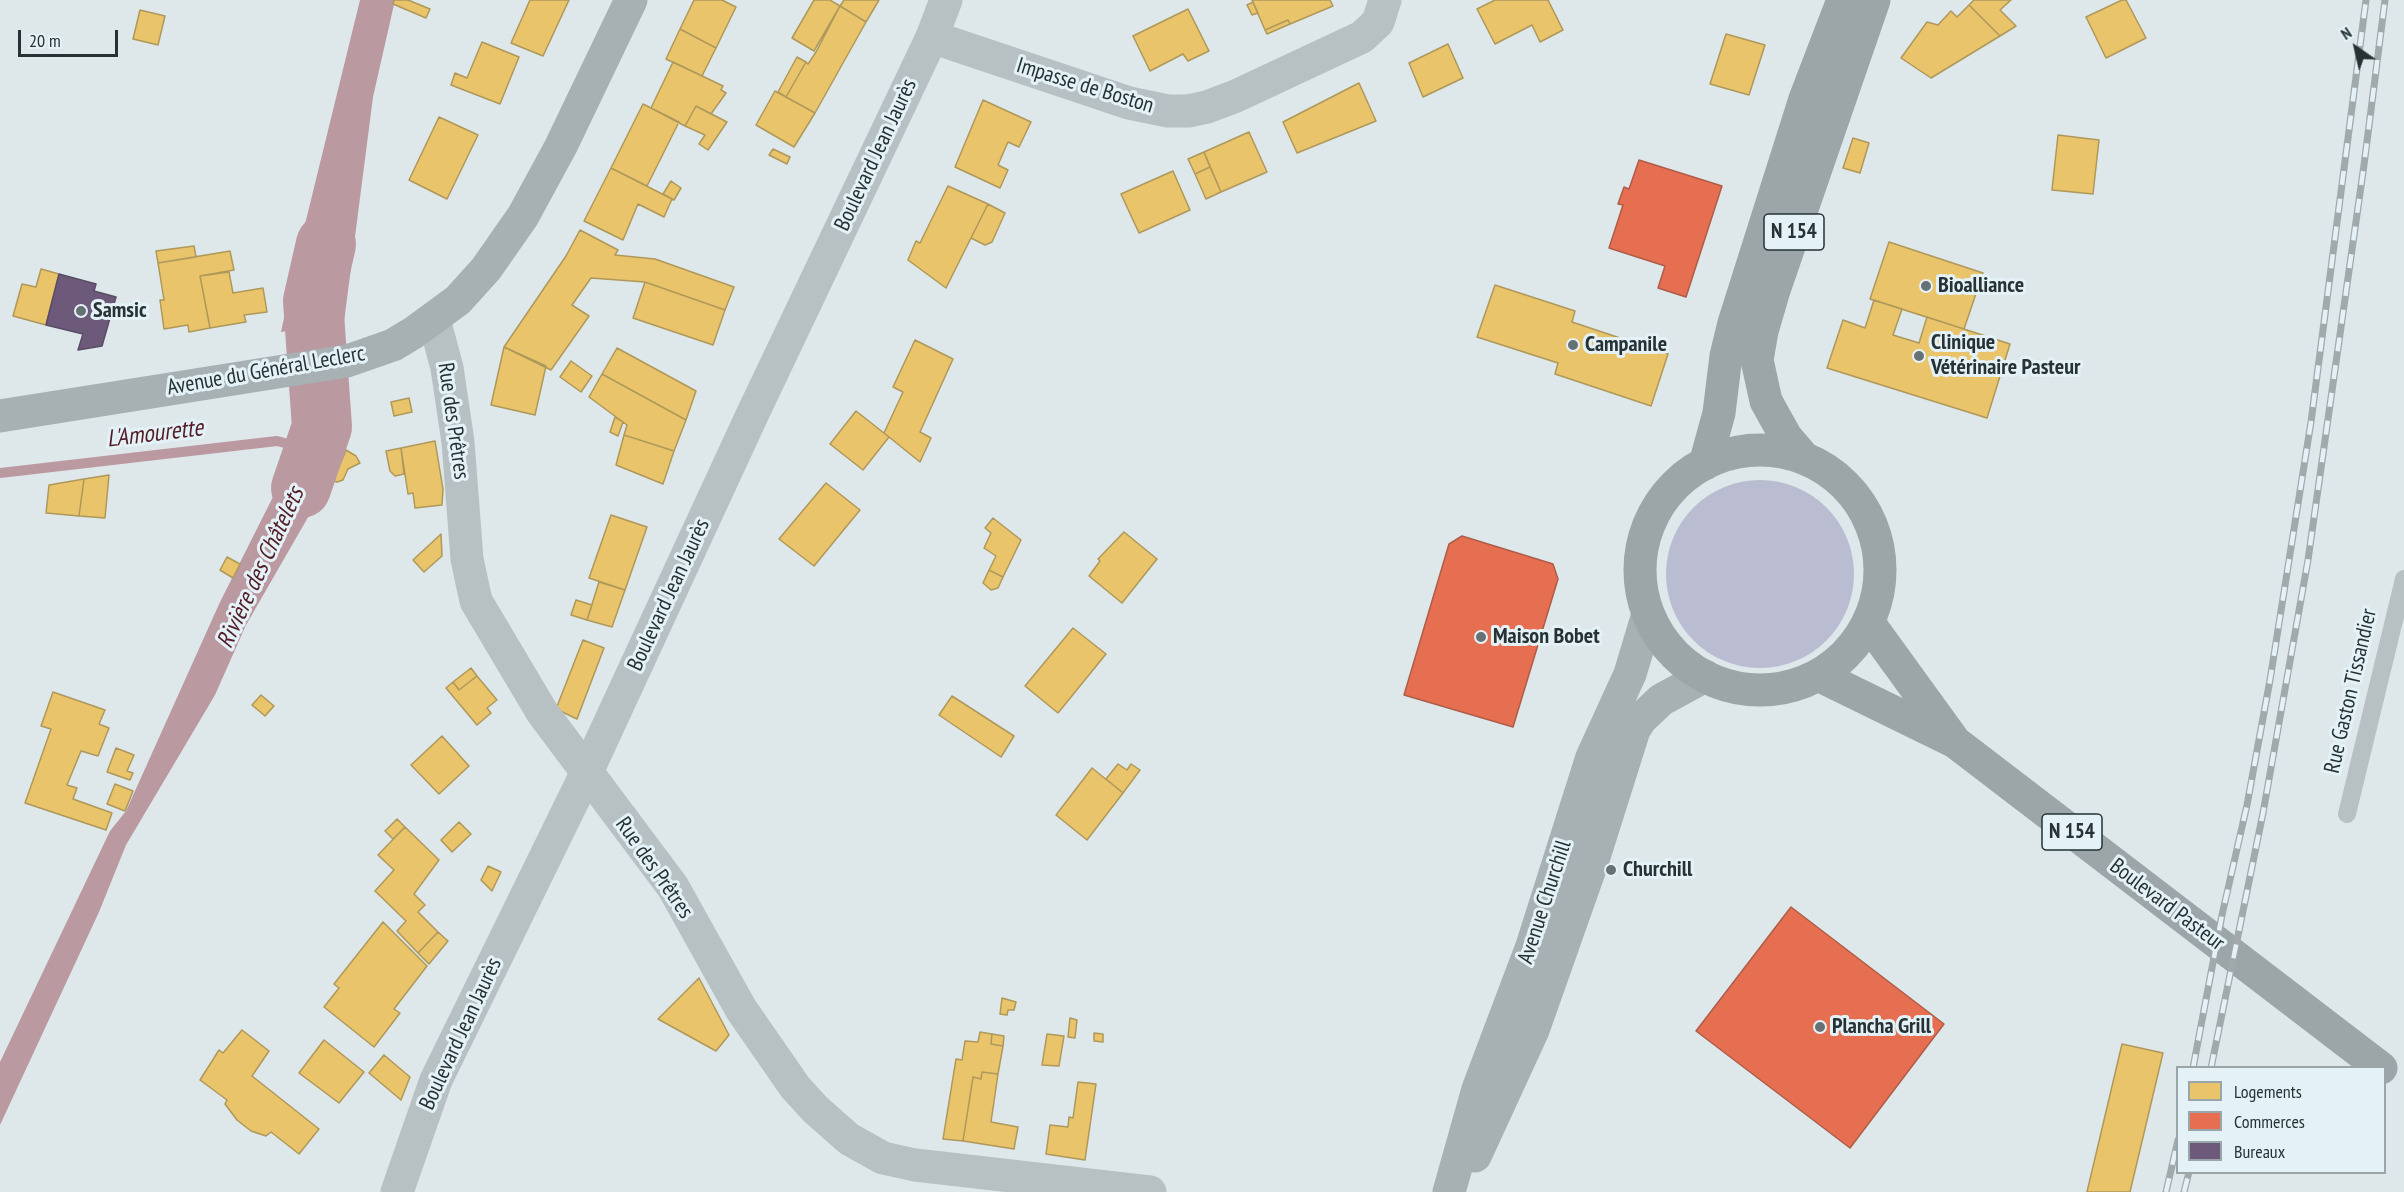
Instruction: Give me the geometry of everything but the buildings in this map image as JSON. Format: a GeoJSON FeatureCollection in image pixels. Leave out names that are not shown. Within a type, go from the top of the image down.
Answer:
{"type":"FeatureCollection","features":[{"type":"Feature","properties":{"kind":"main road","name":"Avenue du Général Leclerc"},"geometry":{"type":"LineString","coordinates":[[0,416],[347,361],[393,345],[434,319],[458,300],[486,269],[523,216],[561,146],[632,0]]}},
{"type":"Feature","properties":{"kind":"main road","name":"N 154"},"geometry":{"type":"LineString","coordinates":[[1705,464],[1719,413],[1726,356],[1734,323],[1805,99],[1843,0]]}},
{"type":"Feature","properties":{"kind":"main road","name":"N 154"},"geometry":{"type":"LineString","coordinates":[[1804,458],[1786,437],[1766,400],[1757,360],[1762,331],[1774,290],[1874,0]]}},
{"type":"Feature","properties":{"kind":"main road"},"geometry":{"type":"LineString","coordinates":[[1754,450],[1788,453],[1804,458],[1822,467],[1852,492],[1872,526],[1877,545],[1880,574],[1869,622],[1848,652],[1818,675],[1782,688],[1762,690],[1742,688],[1705,676],[1671,650],[1648,614],[1641,571],[1648,529],[1671,491],[1705,464],[1720,457],[1754,450]]}},
{"type":"Feature","properties":{"kind":"main road","name":"Avenue Churchill"},"geometry":{"type":"LineString","coordinates":[[1449,1192],[1478,1089],[1532,946],[1592,757],[1630,674],[1648,614]]}},
{"type":"Feature","properties":{"kind":"main road","name":"N 154"},"geometry":{"type":"LineString","coordinates":[[1869,622],[1954,742]]}},
{"type":"Feature","properties":{"kind":"main road","name":"N 154"},"geometry":{"type":"LineString","coordinates":[[1818,675],[1954,742]]}},
{"type":"Feature","properties":{"kind":"main road","name":"Avenue Churchill"},"geometry":{"type":"LineString","coordinates":[[1456,1192],[1503,1100],[1533,1030],[1592,863],[1634,730],[1641,719],[1660,700],[1705,676]]}},
{"type":"Feature","properties":{"kind":"main road","name":"Boulevard Pasteur"},"geometry":{"type":"LineString","coordinates":[[1954,742],[2379,1066]]}},
{"type":"Feature","properties":{"kind":"main road","name":"Boulevard Pasteur"},"geometry":{"type":"LineString","coordinates":[[2386,1071],[2404,1084]]}},
{"type":"Feature","properties":{"kind":"street","name":"Boulevard Jean Jaurès"},"geometry":{"type":"LineString","coordinates":[[397,1192],[436,1080],[586,774],[753,413],[932,37],[946,0]]}},
{"type":"Feature","properties":{"kind":"street","name":"Impasse de Boston"},"geometry":{"type":"LineString","coordinates":[[932,37],[1129,104],[1168,111],[1188,111],[1207,107],[1236,96],[1362,37],[1378,22],[1385,0]]}},
{"type":"Feature","properties":{"kind":"street","name":"Rue des Prêtres"},"geometry":{"type":"LineString","coordinates":[[434,319],[447,368],[458,442],[468,559],[476,602],[542,712],[586,774],[673,887],[741,1009],[795,1087],[849,1139],[883,1158],[915,1165],[1094,1189],[1150,1192]]}},
{"type":"Feature","properties":{"kind":"lane","name":"Rue Gaston Tissandier"},"geometry":{"type":"LineString","coordinates":[[2347,814],[2404,579]]}},
{"type":"Feature","properties":{"kind":"shaded area"},"geometry":{"type":"Polygon","coordinates":[[[1751,480],[1769,480],[1796,487],[1827,507],[1847,538],[1854,574],[1847,610],[1827,641],[1796,661],[1769,668],[1751,668],[1716,657],[1700,647],[1687,634],[1670,601],[1666,583],[1666,565],[1677,530],[1687,514],[1700,501],[1733,484],[1751,480]]]}},
{"type":"Feature","properties":{"kind":"water"},"geometry":{"type":"Polygon","coordinates":[[[360,0],[395,0],[373,97],[344,322],[281,332],[296,261],[360,0]]]}},
{"type":"Feature","properties":{"kind":"water"},"geometry":{"type":"Polygon","coordinates":[[[347,406],[343,451],[330,479],[246,625],[215,695],[126,845],[99,912],[0,1125],[0,1062],[110,831],[126,811],[220,602],[275,493],[288,458],[289,440],[294,436],[292,416],[347,406]]]}},
{"type":"Feature","properties":{"kind":"waterway","name":"Rivière des Châtelets"},"geometry":{"type":"LineString","coordinates":[[301,488],[322,427],[313,301],[326,244]]}},
{"type":"Feature","properties":{"kind":"waterway","name":"L'Amourette"},"geometry":{"type":"LineString","coordinates":[[0,473],[277,441],[300,447]]}},
{"type":"Feature","properties":{"kind":"railway"},"geometry":{"type":"LineString","coordinates":[[2193,1066],[2270,680],[2311,422],[2366,0]]}},
{"type":"Feature","properties":{"kind":"railway"},"geometry":{"type":"LineString","coordinates":[[2211,1066],[2263,813],[2308,560],[2385,0]]}},
{"type":"Feature","properties":{"kind":"railway"},"geometry":{"type":"LineString","coordinates":[[2166,1192],[2176,1149]]}},
{"type":"Feature","properties":{"kind":"railway"},"geometry":{"type":"LineString","coordinates":[[2184,1192],[2188,1174]]}},
{"type":"Feature","properties":{"kind":"place","name":"Bioalliance"},"geometry":{"type":"Point","coordinates":[1926,286]}},
{"type":"Feature","properties":{"kind":"place","name":"Samsic"},"geometry":{"type":"Point","coordinates":[81,311]}},
{"type":"Feature","properties":{"kind":"place","name":"Campanile"},"geometry":{"type":"Point","coordinates":[1573,345]}},
{"type":"Feature","properties":{"kind":"place","name":"Clinique Vétérinaire Pasteur"},"geometry":{"type":"Point","coordinates":[1919,356]}},
{"type":"Feature","properties":{"kind":"place","name":"Maison Bobet"},"geometry":{"type":"Point","coordinates":[1481,637]}},
{"type":"Feature","properties":{"kind":"place","name":"Churchill"},"geometry":{"type":"Point","coordinates":[1611,870]}},
{"type":"Feature","properties":{"kind":"place","name":"Plancha Grill"},"geometry":{"type":"Point","coordinates":[1820,1027]}}]}
